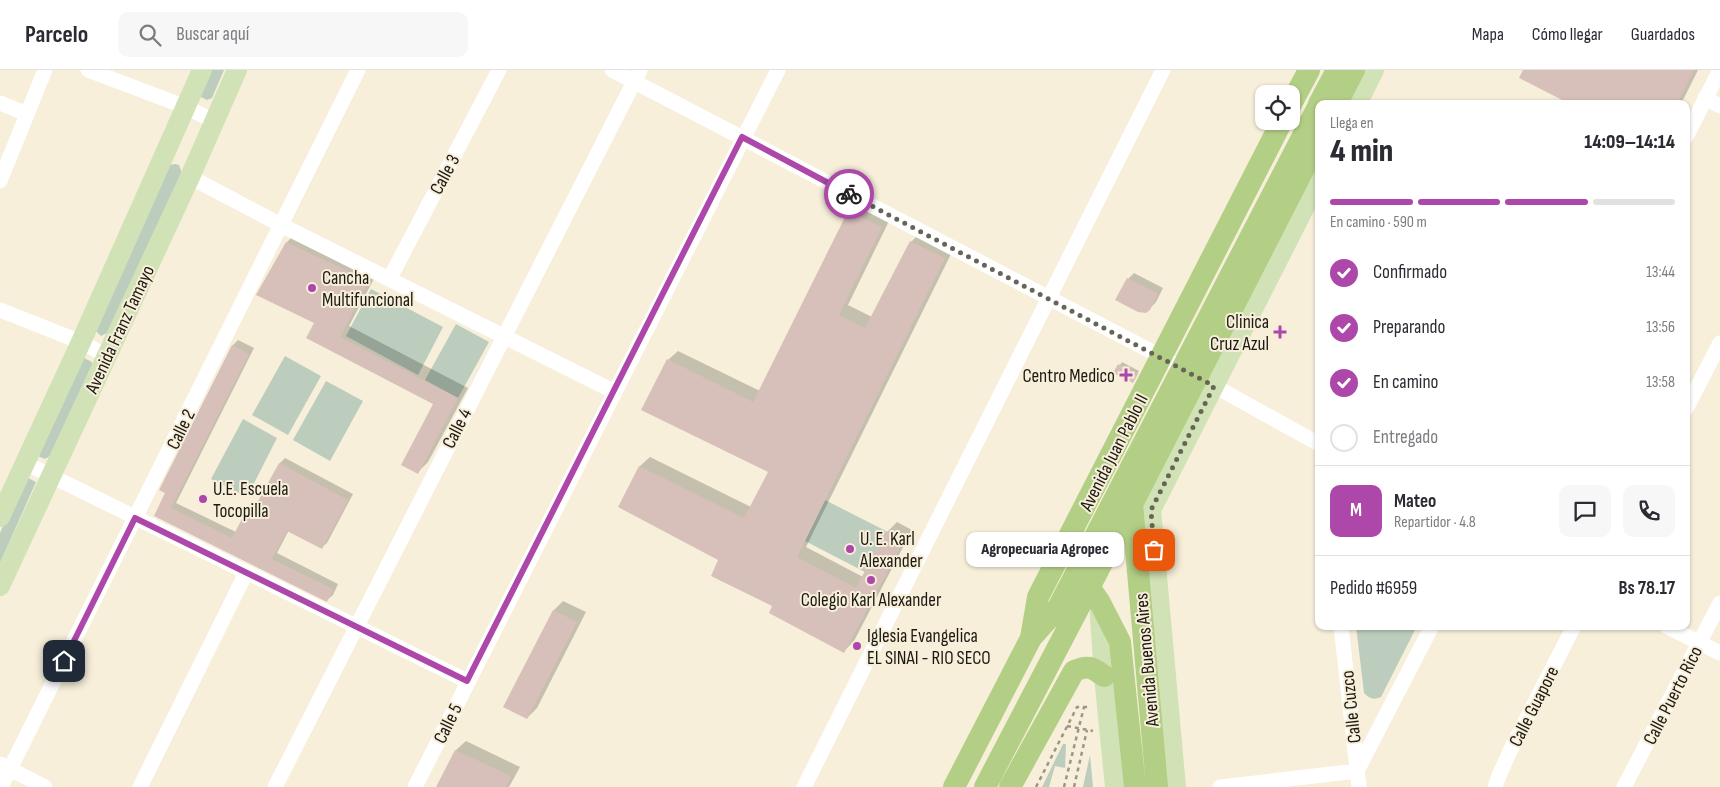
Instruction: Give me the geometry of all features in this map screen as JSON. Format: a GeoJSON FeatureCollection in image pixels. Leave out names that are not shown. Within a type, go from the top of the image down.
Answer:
{"type":"FeatureCollection","features":[{"type":"Feature","properties":{"kind":"highway"},"geometry":{"type":"LineString","coordinates":[[1300,87],[1309,70]]}},
{"type":"Feature","properties":{"kind":"highway"},"geometry":{"type":"LineString","coordinates":[[1321,100],[1336,70]]}},
{"type":"Feature","properties":{"kind":"highway"},"geometry":{"type":"LineString","coordinates":[[1339,100],[1354,70]]}},
{"type":"Feature","properties":{"kind":"highway"},"geometry":{"type":"LineString","coordinates":[[1031,638],[1058,608],[1177,398],[1315,112]]}},
{"type":"Feature","properties":{"kind":"highway","name":"Avenida Juan Pablo II"},"geometry":{"type":"LineString","coordinates":[[954,787],[1031,638],[1038,597],[1277,130]]}},
{"type":"Feature","properties":{"kind":"highway"},"geometry":{"type":"LineString","coordinates":[[1203,347],[1315,146]]}},
{"type":"Feature","properties":{"kind":"highway"},"geometry":{"type":"LineString","coordinates":[[985,787],[1103,561],[1142,507],[1177,398]]}},
{"type":"Feature","properties":{"kind":"highway","name":"Avenida Buenos Aires"},"geometry":{"type":"LineString","coordinates":[[1142,507],[1157,787]]}},
{"type":"Feature","properties":{"kind":"highway","name":"Avenida Buenos Aires"},"geometry":{"type":"LineString","coordinates":[[1078,571],[1099,601],[1120,642],[1135,787]]}},
{"type":"Feature","properties":{"kind":"highway"},"geometry":{"type":"LineString","coordinates":[[1010,787],[1074,671],[1084,666],[1094,669],[1104,676]]}},
{"type":"Feature","properties":{"kind":"main road","name":"Avenida Franz Tamayo"},"geometry":{"type":"LineString","coordinates":[[0,518],[202,70]]}},
{"type":"Feature","properties":{"kind":"main road","name":"Avenida Franz Tamayo"},"geometry":{"type":"LineString","coordinates":[[0,586],[190,177],[237,70]]}},
{"type":"Feature","properties":{"kind":"main road"},"geometry":{"type":"LineString","coordinates":[[1359,100],[1374,70]]}},
{"type":"Feature","properties":{"kind":"main road"},"geometry":{"type":"LineString","coordinates":[[1142,507],[1214,386],[1315,187]]}},
{"type":"Feature","properties":{"kind":"main road","name":"Avenida Buenos Aires"},"geometry":{"type":"LineString","coordinates":[[1142,507],[1176,787]]}},
{"type":"Feature","properties":{"kind":"main road"},"geometry":{"type":"LineString","coordinates":[[1099,601],[1115,787]]}},
{"type":"Feature","properties":{"kind":"street"},"geometry":{"type":"LineString","coordinates":[[0,181],[46,70]]}},
{"type":"Feature","properties":{"kind":"street"},"geometry":{"type":"LineString","coordinates":[[88,70],[186,108],[214,121]]}},
{"type":"Feature","properties":{"kind":"street","name":"Calle 2"},"geometry":{"type":"LineString","coordinates":[[1,787],[5,766],[135,518],[358,70]]}},
{"type":"Feature","properties":{"kind":"street","name":"Calle 3"},"geometry":{"type":"LineString","coordinates":[[390,278],[499,70]]}},
{"type":"Feature","properties":{"kind":"street"},"geometry":{"type":"LineString","coordinates":[[612,70],[637,76],[742,137],[1162,358],[1315,442]]}},
{"type":"Feature","properties":{"kind":"street","name":"Calle 5"},"geometry":{"type":"LineString","coordinates":[[415,787],[742,137],[778,70]]}},
{"type":"Feature","properties":{"kind":"street"},"geometry":{"type":"LineString","coordinates":[[804,787],[1163,70]]}},
{"type":"Feature","properties":{"kind":"street"},"geometry":{"type":"LineString","coordinates":[[1690,128],[1720,70]]}},
{"type":"Feature","properties":{"kind":"street","name":"Calle 4"},"geometry":{"type":"LineString","coordinates":[[275,787],[637,76]]}},
{"type":"Feature","properties":{"kind":"street"},"geometry":{"type":"LineString","coordinates":[[1706,98],[1720,106]]}},
{"type":"Feature","properties":{"kind":"street"},"geometry":{"type":"LineString","coordinates":[[0,103],[27,114]]}},
{"type":"Feature","properties":{"kind":"street"},"geometry":{"type":"LineString","coordinates":[[190,177],[281,225],[615,392]]}},
{"type":"Feature","properties":{"kind":"street"},"geometry":{"type":"LineString","coordinates":[[0,310],[81,342],[107,356]]}},
{"type":"Feature","properties":{"kind":"street"},"geometry":{"type":"LineString","coordinates":[[1690,401],[1720,343]]}},
{"type":"Feature","properties":{"kind":"street"},"geometry":{"type":"LineString","coordinates":[[25,463],[467,681]]}},
{"type":"Feature","properties":{"kind":"street"},"geometry":{"type":"LineString","coordinates":[[140,787],[246,573]]}},
{"type":"Feature","properties":{"kind":"street","name":"Calle Puerto Rico"},"geometry":{"type":"LineString","coordinates":[[1624,787],[1720,604]]}},
{"type":"Feature","properties":{"kind":"street","name":"Calle Cuzco"},"geometry":{"type":"LineString","coordinates":[[1341,630],[1359,787]]}},
{"type":"Feature","properties":{"kind":"street"},"geometry":{"type":"LineString","coordinates":[[1220,787],[1357,771],[1430,630]]}},
{"type":"Feature","properties":{"kind":"street","name":"Calle Guapore"},"geometry":{"type":"LineString","coordinates":[[1495,787],[1510,751],[1572,630]]}},
{"type":"Feature","properties":{"kind":"street"},"geometry":{"type":"LineString","coordinates":[[1674,630],[1720,654]]}},
{"type":"Feature","properties":{"kind":"street"},"geometry":{"type":"LineString","coordinates":[[5,766],[44,787]]}},
{"type":"Feature","properties":{"kind":"path"},"geometry":{"type":"LineString","coordinates":[[1036,787],[1077,707],[1091,707]]}},
{"type":"Feature","properties":{"kind":"path"},"geometry":{"type":"LineString","coordinates":[[1064,787],[1084,707]]}},
{"type":"Feature","properties":{"kind":"path"},"geometry":{"type":"LineString","coordinates":[[1067,726],[1094,732]]}},
{"type":"Feature","properties":{"kind":"path"},"geometry":{"type":"LineString","coordinates":[[1074,787],[1087,730]]}},
{"type":"Feature","properties":{"kind":"green space"},"geometry":{"type":"Polygon","coordinates":[[[211,70],[224,70],[212,98],[207,100],[201,97],[201,92],[211,70]]]}},
{"type":"Feature","properties":{"kind":"green space"},"geometry":{"type":"Polygon","coordinates":[[[170,165],[179,165],[182,173],[107,333],[101,336],[96,331],[170,165]]]}},
{"type":"Feature","properties":{"kind":"green space"},"geometry":{"type":"Polygon","coordinates":[[[371,289],[443,327],[418,375],[346,336],[371,289]]]}},
{"type":"Feature","properties":{"kind":"green space"},"geometry":{"type":"Polygon","coordinates":[[[456,324],[489,342],[458,398],[425,380],[456,324]]]}},
{"type":"Feature","properties":{"kind":"green space"},"geometry":{"type":"Polygon","coordinates":[[[285,356],[321,376],[288,435],[252,415],[285,356]]]}},
{"type":"Feature","properties":{"kind":"green space"},"geometry":{"type":"Polygon","coordinates":[[[84,358],[92,362],[92,365],[50,456],[45,459],[38,456],[84,358]]]}},
{"type":"Feature","properties":{"kind":"green space"},"geometry":{"type":"Polygon","coordinates":[[[326,381],[363,401],[330,461],[293,440],[326,381]]]}},
{"type":"Feature","properties":{"kind":"green space"},"geometry":{"type":"Polygon","coordinates":[[[243,419],[277,438],[247,497],[211,479],[243,419]]]}},
{"type":"Feature","properties":{"kind":"green space"},"geometry":{"type":"Polygon","coordinates":[[[28,478],[36,482],[0,563],[0,533],[24,479],[28,478]]]}},
{"type":"Feature","properties":{"kind":"green space"},"geometry":{"type":"Polygon","coordinates":[[[825,500],[886,531],[865,572],[805,541],[825,500]]]}},
{"type":"Feature","properties":{"kind":"green space"},"geometry":{"type":"Polygon","coordinates":[[[1356,630],[1415,630],[1381,697],[1374,699],[1364,693],[1356,630]]]}},
{"type":"Feature","properties":{"kind":"green space"},"geometry":{"type":"Polygon","coordinates":[[[1063,744],[1066,744],[1065,768],[1055,766],[1049,787],[1042,787],[1063,744]]]}},
{"type":"Feature","properties":{"kind":"green space"},"geometry":{"type":"Polygon","coordinates":[[[1090,755],[1093,787],[1083,787],[1090,755]]]}},
{"type":"Feature","properties":{"kind":"building"},"geometry":{"type":"Polygon","coordinates":[[[1523,70],[1694,70],[1679,100],[1562,100],[1519,78],[1523,70]]]}},
{"type":"Feature","properties":{"kind":"building"},"geometry":{"type":"Polygon","coordinates":[[[848,211],[882,227],[839,315],[865,328],[910,241],[945,258],[797,557],[856,588],[886,531],[904,540],[844,653],[769,613],[772,606],[711,576],[718,560],[618,507],[639,466],[744,518],[768,472],[641,410],[667,359],[753,402],[848,211]]]}},
{"type":"Feature","properties":{"kind":"building"},"geometry":{"type":"Polygon","coordinates":[[[286,242],[369,281],[340,337],[458,398],[418,474],[401,465],[433,404],[306,338],[314,323],[256,295],[286,242]]]}},
{"type":"Feature","properties":{"kind":"building"},"geometry":{"type":"Polygon","coordinates":[[[1127,278],[1158,294],[1150,310],[1146,313],[1138,312],[1115,300],[1127,278]]]}},
{"type":"Feature","properties":{"kind":"building"},"geometry":{"type":"Polygon","coordinates":[[[232,345],[249,354],[171,508],[232,538],[247,509],[252,512],[279,463],[348,500],[322,549],[287,531],[272,559],[333,589],[327,602],[154,516],[165,493],[159,490],[232,345]]]}},
{"type":"Feature","properties":{"kind":"building"},"geometry":{"type":"Polygon","coordinates":[[[1118,364],[1138,374],[1133,383],[1113,373],[1118,364]]]}},
{"type":"Feature","properties":{"kind":"building"},"geometry":{"type":"Polygon","coordinates":[[[553,610],[577,622],[527,719],[503,707],[553,610]]]}},
{"type":"Feature","properties":{"kind":"building"},"geometry":{"type":"Polygon","coordinates":[[[455,750],[511,776],[506,787],[436,787],[455,750]]]}},
{"type":"Feature","properties":{"kind":"way so far"},"geometry":{"type":"LineString","coordinates":[[849,194],[1214,386],[1151,510],[1154,550]]}},
{"type":"Feature","properties":{"kind":"place","name":"Cancha Multifuncional"},"geometry":{"type":"Point","coordinates":[312,288]}},
{"type":"Feature","properties":{"kind":"place","name":"Clinica Cruz Azul"},"geometry":{"type":"Point","coordinates":[1280,332]}},
{"type":"Feature","properties":{"kind":"place","name":"Centro Medico"},"geometry":{"type":"Point","coordinates":[1126,375]}},
{"type":"Feature","properties":{"kind":"place","name":"U.E. Escuela Tocopilla"},"geometry":{"type":"Point","coordinates":[203,499]}},
{"type":"Feature","properties":{"kind":"place","name":"U. E. Karl Alexander"},"geometry":{"type":"Point","coordinates":[850,549]}},
{"type":"Feature","properties":{"kind":"place","name":"Agropecuaria Agropec"},"geometry":{"type":"Point","coordinates":[1154,550]}},
{"type":"Feature","properties":{"kind":"place","name":"Colegio Karl Alexander"},"geometry":{"type":"Point","coordinates":[871,580]}},
{"type":"Feature","properties":{"kind":"place","name":"Iglesia Evangelica EL SINAI - RIO SECO"},"geometry":{"type":"Point","coordinates":[857,646]}},
{"type":"Feature","properties":{"kind":"route"},"geometry":{"type":"LineString","coordinates":[[64,661],[135,518],[467,681],[615,392],[742,137],[849,194]]}}]}
